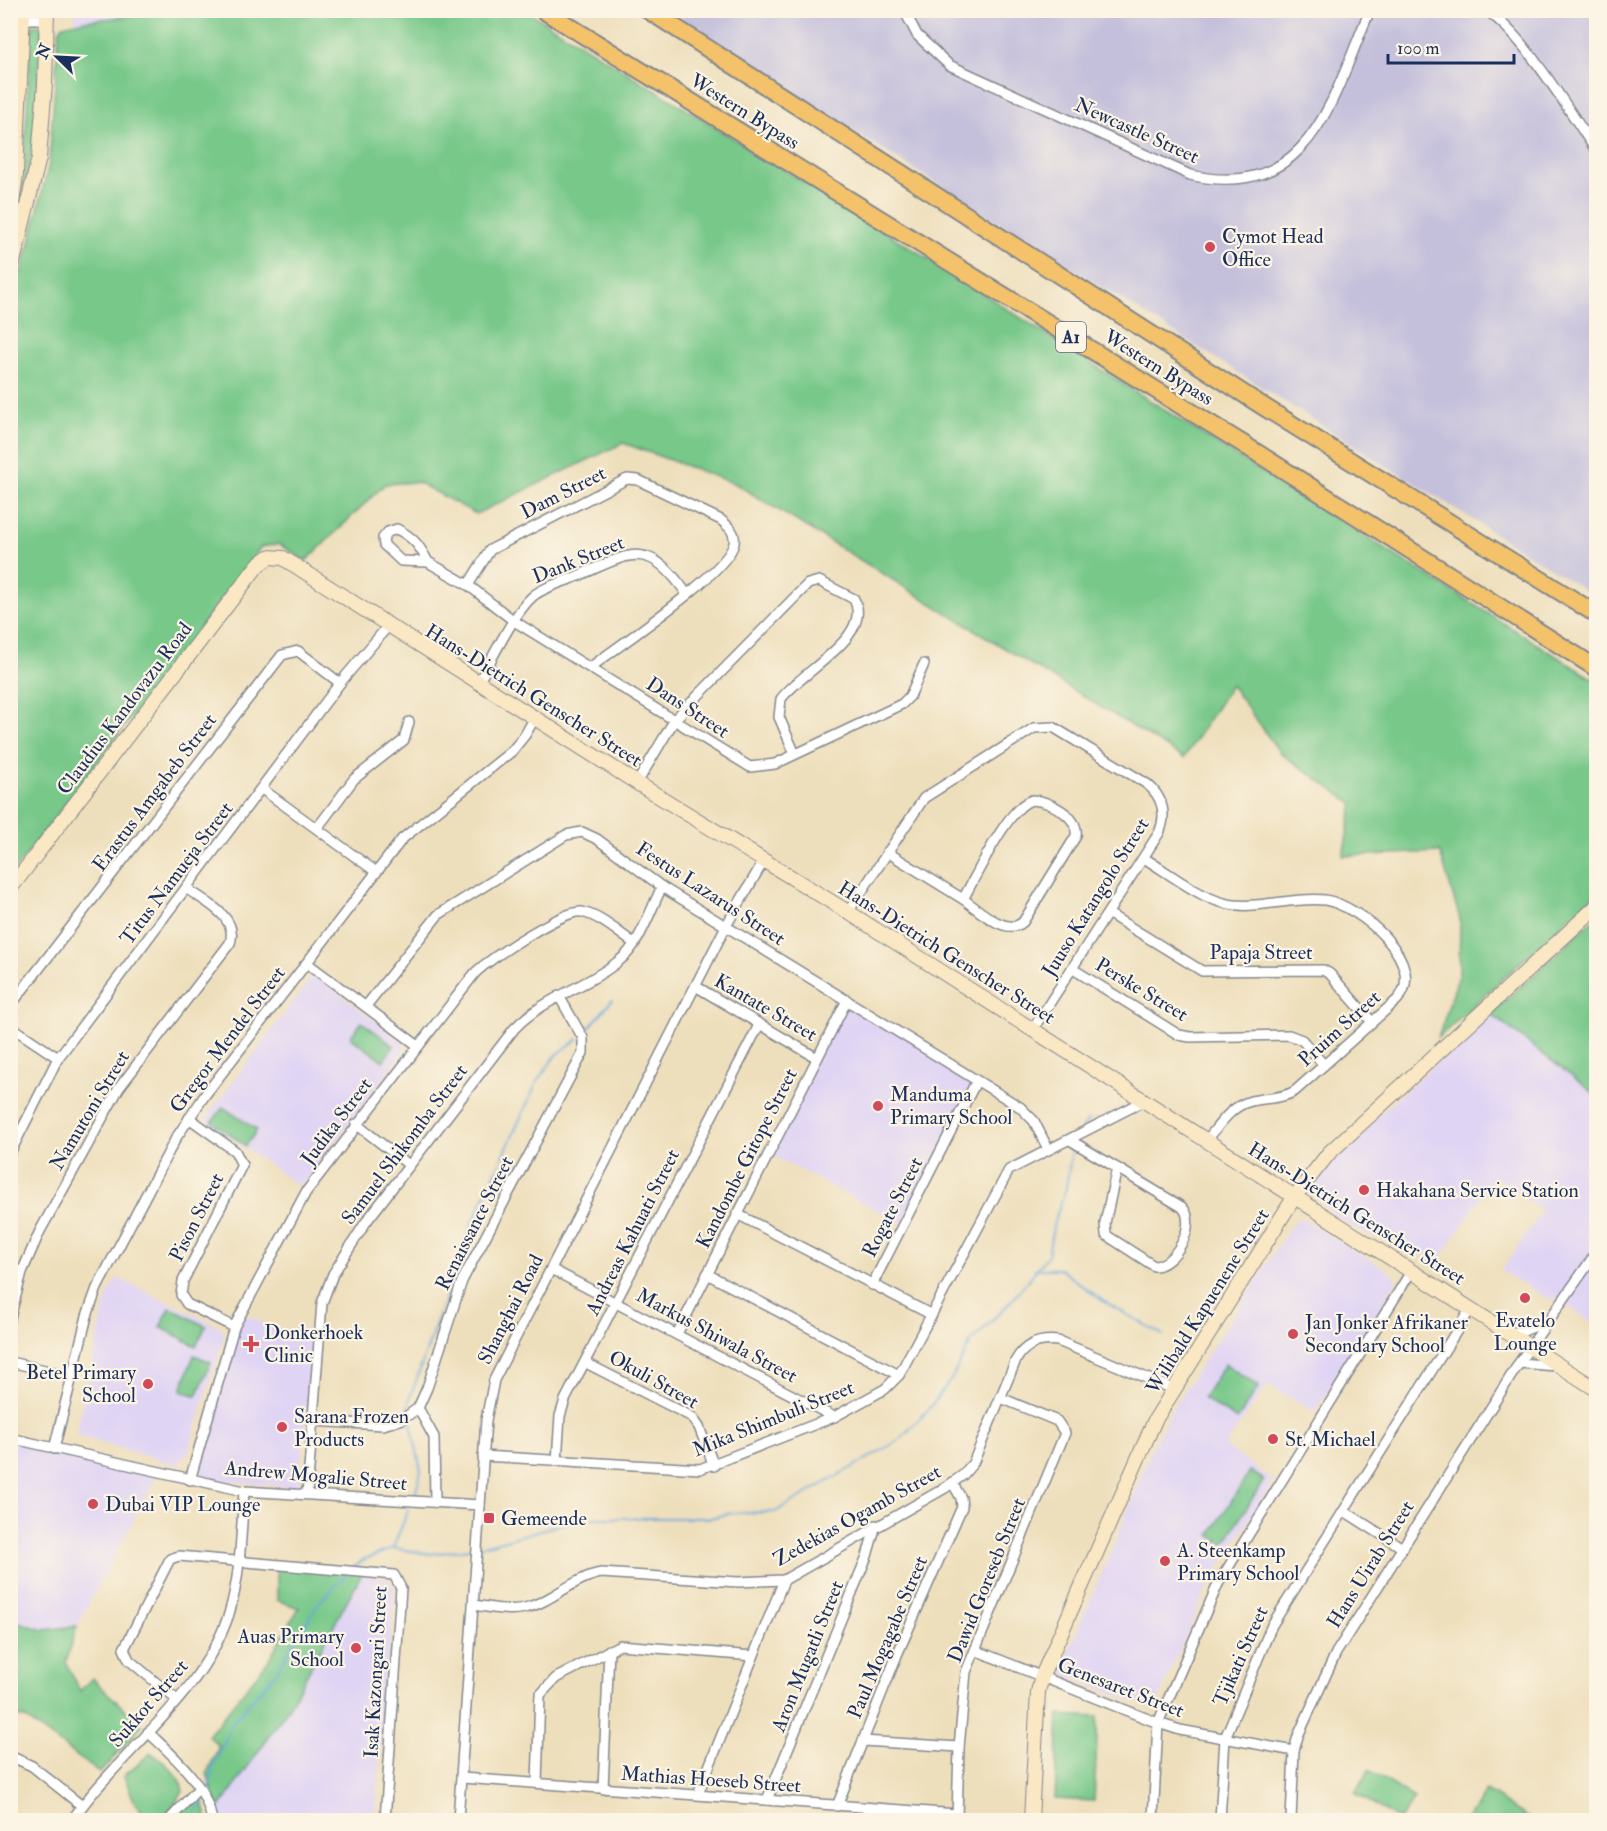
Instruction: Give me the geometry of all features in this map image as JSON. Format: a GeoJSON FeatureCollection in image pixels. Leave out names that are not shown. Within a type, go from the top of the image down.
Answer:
{"type":"FeatureCollection","features":[{"type":"Feature","properties":{"kind":"highway","name":"Western Bypass"},"geometry":{"type":"LineString","coordinates":[[543,10],[1243,444],[1596,668]]}},
{"type":"Feature","properties":{"kind":"highway","name":"Western Bypass"},"geometry":{"type":"LineString","coordinates":[[648,10],[1251,398],[1596,615]]}},
{"type":"Feature","properties":{"kind":"street","name":"Newcastle Street"},"geometry":{"type":"LineString","coordinates":[[904,10],[917,35],[949,65],[1190,175],[1213,180],[1242,180],[1286,163],[1302,149],[1324,115],[1370,10]]}},
{"type":"Feature","properties":{"kind":"street"},"geometry":{"type":"LineString","coordinates":[[1486,10],[1504,25],[1549,81],[1596,150]]}},
{"type":"Feature","properties":{"kind":"street"},"geometry":{"type":"LineString","coordinates":[[10,219],[16,174],[19,16],[46,15],[45,84],[39,158],[10,274]]}},
{"type":"Feature","properties":{"kind":"street","name":"Dam Street"},"geometry":{"type":"LineString","coordinates":[[468,585],[490,550],[627,479],[633,479],[721,520],[732,531],[734,545],[728,557],[687,594],[591,667]]}},
{"type":"Feature","properties":{"kind":"street","name":"Dans Street"},"geometry":{"type":"LineString","coordinates":[[428,562],[417,541],[409,535],[392,530],[383,538],[384,545],[401,561],[428,562],[468,585],[514,621],[750,767],[766,767],[902,704],[910,696],[924,664]]}},
{"type":"Feature","properties":{"kind":"street","name":"Dank Street"},"geometry":{"type":"LineString","coordinates":[[478,683],[514,621],[534,595],[627,554],[639,555],[663,566],[670,571],[687,594]]}},
{"type":"Feature","properties":{"kind":"street","name":"Hans-Dietrich Genscher Street"},"geometry":{"type":"LineString","coordinates":[[273,556],[295,564],[478,683],[763,862],[848,912],[1596,1389]]}},
{"type":"Feature","properties":{"kind":"street","name":"Claudius Kandovazu Road"},"geometry":{"type":"LineString","coordinates":[[10,889],[252,572],[266,558],[273,556]]}},
{"type":"Feature","properties":{"kind":"street"},"geometry":{"type":"LineString","coordinates":[[637,783],[675,719],[808,584],[823,582],[854,599],[859,613],[858,621],[846,639],[781,699],[779,717],[795,754]]}},
{"type":"Feature","properties":{"kind":"street","name":"Titus Namueja Street"},"geometry":{"type":"LineString","coordinates":[[10,1153],[58,1058],[340,683],[388,626]]}},
{"type":"Feature","properties":{"kind":"street","name":"Erastus Amgabeb Street"},"geometry":{"type":"LineString","coordinates":[[10,1006],[282,655],[298,651],[340,683]]}},
{"type":"Feature","properties":{"kind":"street","name":"Gregor Mendel Street"},"geometry":{"type":"LineString","coordinates":[[54,1449],[71,1376],[97,1288],[189,1118],[375,871],[414,827],[512,751],[525,735],[534,718]]}},
{"type":"Feature","properties":{"kind":"street"},"geometry":{"type":"LineString","coordinates":[[318,827],[354,779],[404,740],[409,722]]}},
{"type":"Feature","properties":{"kind":"street","name":"Juuso Katangolo Street"},"geometry":{"type":"LineString","coordinates":[[848,912],[915,808],[929,794],[1026,731],[1040,726],[1060,730],[1147,784],[1156,793],[1162,807],[1163,825],[1109,914],[1033,1029]]}},
{"type":"Feature","properties":{"kind":"street"},"geometry":{"type":"LineString","coordinates":[[262,789],[318,827],[375,871]]}},
{"type":"Feature","properties":{"kind":"street"},"geometry":{"type":"LineString","coordinates":[[887,852],[1006,927],[1018,926],[1076,836],[1074,822],[1047,802],[1025,802],[1012,816],[963,899]]}},
{"type":"Feature","properties":{"kind":"street","name":"Festus Lazarus Street"},"geometry":{"type":"LineString","coordinates":[[366,1006],[438,915],[566,835],[582,832],[597,839],[662,887],[1025,1111],[1034,1121],[1048,1149]]}},
{"type":"Feature","properties":{"kind":"street","name":"Pruim Street"},"geometry":{"type":"LineString","coordinates":[[1144,858],[1223,903],[1324,900],[1337,904],[1370,923],[1393,945],[1404,973],[1405,984],[1401,996],[1289,1095],[1242,1104],[1206,1141]]}},
{"type":"Feature","properties":{"kind":"street","name":"Shanghai Road"},"geometry":{"type":"LineString","coordinates":[[458,1821],[487,1407],[494,1380],[697,987],[726,926],[763,862]]}},
{"type":"Feature","properties":{"kind":"street","name":"Samuel Shikomba Street"},"geometry":{"type":"LineString","coordinates":[[306,1494],[324,1294],[333,1274],[366,1222],[514,1029],[529,1015],[621,960],[634,943],[662,887]]}},
{"type":"Feature","properties":{"kind":"street","name":"Namutoni Street"},"geometry":{"type":"LineString","coordinates":[[10,1318],[22,1272],[40,1231],[119,1088],[230,943],[230,924],[186,888]]}},
{"type":"Feature","properties":{"kind":"street","name":"Wilibald Kapuenene Street"},"geometry":{"type":"LineString","coordinates":[[1031,1821],[1038,1692],[1042,1676],[1135,1461],[1173,1389],[1295,1196],[1345,1135],[1596,907]]}},
{"type":"Feature","properties":{"kind":"street","name":"Judika Street"},"geometry":{"type":"LineString","coordinates":[[190,1480],[234,1327],[306,1192],[417,1045],[481,968],[565,915],[576,912],[587,914],[634,943]]}},
{"type":"Feature","properties":{"kind":"street","name":"Papaja Street"},"geometry":{"type":"LineString","coordinates":[[1109,914],[1202,971],[1323,970],[1372,1022]]}},
{"type":"Feature","properties":{"kind":"street"},"geometry":{"type":"LineString","coordinates":[[307,963],[417,1045]]}},
{"type":"Feature","properties":{"kind":"street","name":"Perske Street"},"geometry":{"type":"LineString","coordinates":[[1073,969],[1179,1035],[1190,1037],[1289,1035],[1302,1040],[1324,1065]]}},
{"type":"Feature","properties":{"kind":"street","name":"Kantate Street"},"geometry":{"type":"LineString","coordinates":[[697,987],[817,1058]]}},
{"type":"Feature","properties":{"kind":"street","name":"Renaissance Street"},"geometry":{"type":"LineString","coordinates":[[418,1408],[462,1281],[583,1053],[583,1038],[560,996]]}},
{"type":"Feature","properties":{"kind":"street","name":"Kandombe Gitope Street"},"geometry":{"type":"LineString","coordinates":[[677,1334],[847,1000]]}},
{"type":"Feature","properties":{"kind":"street","name":"Andreas Kahuati Street"},"geometry":{"type":"LineString","coordinates":[[557,1461],[562,1408],[759,1025]]}},
{"type":"Feature","properties":{"kind":"street"},"geometry":{"type":"LineString","coordinates":[[10,1026],[58,1058]]}},
{"type":"Feature","properties":{"kind":"street","name":"Rogate Street"},"geometry":{"type":"LineString","coordinates":[[872,1285],[976,1082]]}},
{"type":"Feature","properties":{"kind":"street","name":"Mika Shimbuli Street"},"geometry":{"type":"LineString","coordinates":[[483,1456],[688,1470],[714,1466],[834,1417],[880,1393],[899,1375],[1004,1176],[1014,1166],[1144,1101]]}},
{"type":"Feature","properties":{"kind":"street","name":"Pison Street"},"geometry":{"type":"LineString","coordinates":[[189,1118],[236,1151],[242,1165],[183,1281],[181,1295],[187,1304],[234,1327]]}},
{"type":"Feature","properties":{"kind":"street"},"geometry":{"type":"LineString","coordinates":[[356,1124],[409,1165]]}},
{"type":"Feature","properties":{"kind":"street"},"geometry":{"type":"LineString","coordinates":[[1070,1140],[1117,1168],[1187,1212],[1190,1225],[1175,1252],[1165,1264],[1154,1266],[1106,1235],[1105,1223],[1117,1168]]}},
{"type":"Feature","properties":{"kind":"street"},"geometry":{"type":"LineString","coordinates":[[737,1214],[932,1315]]}},
{"type":"Feature","properties":{"kind":"street","name":"Hans Uirab Street"},"geometry":{"type":"LineString","coordinates":[[1291,1821],[1294,1751],[1306,1717],[1336,1653],[1530,1346],[1596,1253]]}},
{"type":"Feature","properties":{"kind":"street","name":"Markus Shiwala Street"},"geometry":{"type":"LineString","coordinates":[[551,1269],[834,1417]]}},
{"type":"Feature","properties":{"kind":"street"},"geometry":{"type":"LineString","coordinates":[[1153,1821],[1158,1723],[1221,1577],[1412,1270]]}},
{"type":"Feature","properties":{"kind":"street"},"geometry":{"type":"LineString","coordinates":[[707,1274],[899,1375]]}},
{"type":"Feature","properties":{"kind":"street","name":"Tjikati Street"},"geometry":{"type":"LineString","coordinates":[[1220,1821],[1225,1738],[1281,1608],[1344,1512],[1471,1308]]}},
{"type":"Feature","properties":{"kind":"street"},"geometry":{"type":"LineString","coordinates":[[1508,1332],[1521,1332],[1549,1320]]}},
{"type":"Feature","properties":{"kind":"street","name":"Zedekias Ogamb Street"},"geometry":{"type":"LineString","coordinates":[[474,1605],[504,1609],[527,1608],[580,1580],[601,1573],[738,1582],[783,1580],[952,1482],[973,1463],[1020,1353],[1033,1344],[1045,1340],[1058,1341],[1173,1389]]}},
{"type":"Feature","properties":{"kind":"street"},"geometry":{"type":"LineString","coordinates":[[10,1362],[71,1376]]}},
{"type":"Feature","properties":{"kind":"street","name":"Okuli Street"},"geometry":{"type":"LineString","coordinates":[[586,1363],[692,1417],[699,1427],[714,1466]]}},
{"type":"Feature","properties":{"kind":"street"},"geometry":{"type":"LineString","coordinates":[[1519,1363],[1562,1366]]}},
{"type":"Feature","properties":{"kind":"street","name":"Dawid Goreseb Street"},"geometry":{"type":"LineString","coordinates":[[957,1817],[959,1747],[966,1672],[1065,1433],[1057,1421],[1001,1398]]}},
{"type":"Feature","properties":{"kind":"street"},"geometry":{"type":"LineString","coordinates":[[314,1421],[383,1425],[404,1419],[418,1408],[434,1437],[435,1502]]}},
{"type":"Feature","properties":{"kind":"street","name":"Andrew Mogalie Street"},"geometry":{"type":"LineString","coordinates":[[10,1438],[244,1491],[480,1505]]}},
{"type":"Feature","properties":{"kind":"street","name":"Paul Mogagabe Street"},"geometry":{"type":"LineString","coordinates":[[837,1806],[962,1507],[961,1498],[952,1482]]}},
{"type":"Feature","properties":{"kind":"street","name":"Sukkot Street"},"geometry":{"type":"LineString","coordinates":[[72,1821],[82,1806],[202,1669],[226,1620],[238,1562],[244,1491]]}},
{"type":"Feature","properties":{"kind":"street"},"geometry":{"type":"LineString","coordinates":[[1344,1512],[1401,1547]]}},
{"type":"Feature","properties":{"kind":"street","name":"Aron Mugatli Street"},"geometry":{"type":"LineString","coordinates":[[767,1800],[867,1556],[876,1525]]}},
{"type":"Feature","properties":{"kind":"street"},"geometry":{"type":"LineString","coordinates":[[177,1700],[129,1660],[124,1653],[124,1644],[170,1559],[179,1556],[238,1562]]}},
{"type":"Feature","properties":{"kind":"street","name":"Isak Kazongari Street"},"geometry":{"type":"LineString","coordinates":[[238,1562],[385,1572],[398,1577],[401,1588],[384,1821]]}},
{"type":"Feature","properties":{"kind":"street"},"geometry":{"type":"LineString","coordinates":[[698,1794],[783,1580]]}},
{"type":"Feature","properties":{"kind":"street"},"geometry":{"type":"LineString","coordinates":[[537,1783],[540,1695],[551,1681],[609,1650],[632,1644],[753,1656]]}},
{"type":"Feature","properties":{"kind":"street"},"geometry":{"type":"LineString","coordinates":[[603,1789],[609,1650]]}},
{"type":"Feature","properties":{"kind":"street","name":"Genesaret Street"},"geometry":{"type":"LineString","coordinates":[[975,1650],[1158,1723],[1294,1751]]}},
{"type":"Feature","properties":{"kind":"street"},"geometry":{"type":"LineString","coordinates":[[148,1732],[192,1775],[209,1805],[212,1821]]}},
{"type":"Feature","properties":{"kind":"street"},"geometry":{"type":"LineString","coordinates":[[863,1741],[959,1747]]}},
{"type":"Feature","properties":{"kind":"street"},"geometry":{"type":"LineString","coordinates":[[10,1755],[32,1766],[82,1806]]}},
{"type":"Feature","properties":{"kind":"street","name":"Mathias Hoeseb Street"},"geometry":{"type":"LineString","coordinates":[[462,1778],[698,1794],[957,1817]]}},
{"type":"Feature","properties":{"kind":"street"},"geometry":{"type":"LineString","coordinates":[[169,1821],[199,1788]]}},
{"type":"Feature","properties":{"kind":"shaded area"},"geometry":{"type":"Polygon","coordinates":[[[686,10],[1596,11],[1596,597],[679,22],[686,10]]]}},
{"type":"Feature","properties":{"kind":"shaded area"},"geometry":{"type":"Polygon","coordinates":[[[75,11],[150,11],[135,16],[75,22],[75,11]]]}},
{"type":"Feature","properties":{"kind":"shaded area"},"geometry":{"type":"Polygon","coordinates":[[[317,977],[405,1043],[405,1050],[304,1183],[297,1185],[207,1121],[207,1116],[311,978],[317,977]]]}},
{"type":"Feature","properties":{"kind":"shaded area","name":"Manduma Primary School"},"geometry":{"type":"Polygon","coordinates":[[[847,1000],[976,1082],[903,1224],[768,1153],[847,1000]]]}},
{"type":"Feature","properties":{"kind":"shaded area"},"geometry":{"type":"Polygon","coordinates":[[[1491,1014],[1596,1095],[1596,1325],[1555,1298],[1548,1299],[1501,1271],[1542,1211],[1495,1177],[1438,1262],[1382,1230],[1376,1238],[1352,1227],[1331,1214],[1316,1197],[1317,1181],[1328,1163],[1347,1143],[1491,1014]]]}},
{"type":"Feature","properties":{"kind":"shaded area"},"geometry":{"type":"Polygon","coordinates":[[[1296,1219],[1304,1220],[1394,1274],[1396,1282],[1315,1412],[1268,1385],[1225,1446],[1274,1481],[1210,1581],[1154,1709],[1059,1673],[1116,1540],[1154,1443],[1173,1408],[1296,1219]]]}},
{"type":"Feature","properties":{"kind":"shaded area","name":"Betel Primary School"},"geometry":{"type":"Polygon","coordinates":[[[117,1278],[222,1328],[224,1336],[188,1453],[177,1465],[78,1436],[76,1432],[107,1297],[117,1278]]]}},
{"type":"Feature","properties":{"kind":"shaded area"},"geometry":{"type":"Polygon","coordinates":[[[244,1314],[274,1328],[314,1330],[299,1488],[206,1479],[197,1470],[227,1352],[244,1314]]]}},
{"type":"Feature","properties":{"kind":"shaded area"},"geometry":{"type":"Polygon","coordinates":[[[11,1440],[157,1476],[77,1626],[44,1630],[11,1620],[11,1440]]]}},
{"type":"Feature","properties":{"kind":"shaded area","name":"Auas Primary School"},"geometry":{"type":"Polygon","coordinates":[[[362,1575],[388,1579],[395,1589],[375,1820],[219,1820],[218,1810],[289,1706],[362,1575]]]}},
{"type":"Feature","properties":{"kind":"green space"},"geometry":{"type":"Polygon","coordinates":[[[150,11],[527,11],[937,264],[1233,454],[1596,681],[1596,893],[1438,1038],[1459,975],[1460,919],[1440,852],[1343,856],[1353,804],[1280,753],[1231,685],[1184,758],[736,484],[623,443],[476,514],[417,482],[385,484],[306,561],[279,544],[261,547],[11,875],[11,306],[30,242],[49,164],[59,31],[63,25],[150,11]]]}},
{"type":"Feature","properties":{"kind":"green space"},"geometry":{"type":"Polygon","coordinates":[[[38,25],[42,28],[35,117],[22,205],[31,35],[33,26],[38,25]]]}},
{"type":"Feature","properties":{"kind":"green space"},"geometry":{"type":"Polygon","coordinates":[[[1596,917],[1596,1095],[1491,1014],[1596,917]]]}},
{"type":"Feature","properties":{"kind":"green space"},"geometry":{"type":"Polygon","coordinates":[[[362,1022],[394,1046],[383,1061],[350,1037],[362,1022]]]}},
{"type":"Feature","properties":{"kind":"green space"},"geometry":{"type":"Polygon","coordinates":[[[223,1107],[257,1130],[246,1146],[212,1122],[223,1107]]]}},
{"type":"Feature","properties":{"kind":"green space"},"geometry":{"type":"Polygon","coordinates":[[[170,1308],[206,1326],[196,1346],[160,1327],[170,1308]]]}},
{"type":"Feature","properties":{"kind":"green space"},"geometry":{"type":"Polygon","coordinates":[[[194,1355],[211,1362],[197,1396],[181,1390],[194,1355]]]}},
{"type":"Feature","properties":{"kind":"green space"},"geometry":{"type":"Polygon","coordinates":[[[1225,1364],[1259,1386],[1237,1420],[1203,1398],[1225,1364]]]}},
{"type":"Feature","properties":{"kind":"green space"},"geometry":{"type":"Polygon","coordinates":[[[1250,1471],[1264,1480],[1224,1544],[1210,1535],[1250,1471]]]}},
{"type":"Feature","properties":{"kind":"green space"},"geometry":{"type":"Polygon","coordinates":[[[277,1564],[364,1570],[289,1707],[218,1810],[207,1773],[219,1746],[208,1736],[268,1661],[299,1608],[277,1600],[277,1564]]]}},
{"type":"Feature","properties":{"kind":"green space"},"geometry":{"type":"Polygon","coordinates":[[[11,1620],[44,1630],[77,1626],[66,1662],[80,1691],[92,1678],[142,1726],[100,1773],[25,1718],[11,1716],[11,1620]]]}},
{"type":"Feature","properties":{"kind":"green space"},"geometry":{"type":"Polygon","coordinates":[[[1059,1715],[1098,1717],[1094,1801],[1055,1799],[1059,1715]]]}},
{"type":"Feature","properties":{"kind":"green space"},"geometry":{"type":"Polygon","coordinates":[[[151,1753],[171,1770],[179,1780],[183,1791],[163,1820],[148,1820],[135,1803],[124,1776],[151,1753]]]}},
{"type":"Feature","properties":{"kind":"green space"},"geometry":{"type":"Polygon","coordinates":[[[1369,1770],[1414,1798],[1400,1820],[1355,1793],[1369,1770]]]}},
{"type":"Feature","properties":{"kind":"green space"},"geometry":{"type":"Polygon","coordinates":[[[1486,1791],[1532,1820],[1467,1820],[1486,1791]]]}},
{"type":"Feature","properties":{"kind":"green space"},"geometry":{"type":"Polygon","coordinates":[[[190,1801],[203,1802],[208,1820],[176,1820],[190,1801]]]}},
{"type":"Feature","properties":{"kind":"waterway"},"geometry":{"type":"LineString","coordinates":[[585,1033],[612,1000]]}},
{"type":"Feature","properties":{"kind":"waterway"},"geometry":{"type":"LineString","coordinates":[[409,1410],[408,1404],[466,1237],[538,1080],[556,1055],[578,1039]]}},
{"type":"Feature","properties":{"kind":"waterway"},"geometry":{"type":"LineString","coordinates":[[1082,1128],[1089,1119]]}},
{"type":"Feature","properties":{"kind":"waterway"},"geometry":{"type":"LineString","coordinates":[[480,1547],[562,1524],[596,1518],[710,1518],[732,1513],[775,1512],[898,1441],[929,1409],[952,1378],[971,1342],[1013,1299],[1048,1255],[1054,1222],[1066,1188],[1072,1149]]}},
{"type":"Feature","properties":{"kind":"waterway"},"geometry":{"type":"LineString","coordinates":[[1034,1269],[1060,1269],[1103,1301],[1163,1335]]}},
{"type":"Feature","properties":{"kind":"waterway"},"geometry":{"type":"LineString","coordinates":[[410,1418],[421,1471],[415,1495]]}},
{"type":"Feature","properties":{"kind":"waterway"},"geometry":{"type":"LineString","coordinates":[[393,1548],[409,1508]]}},
{"type":"Feature","properties":{"kind":"waterway"},"geometry":{"type":"LineString","coordinates":[[353,1568],[361,1561],[393,1548],[431,1554],[470,1549]]}},
{"type":"Feature","properties":{"kind":"waterway"},"geometry":{"type":"LineString","coordinates":[[209,1788],[213,1767],[234,1720],[274,1675],[318,1604],[346,1574]]}},
{"type":"Feature","properties":{"kind":"waterway"},"geometry":{"type":"LineString","coordinates":[[191,1820],[203,1800]]}},
{"type":"Feature","properties":{"kind":"place","name":"Cymot Head Office"},"geometry":{"type":"Point","coordinates":[1210,247]}},
{"type":"Feature","properties":{"kind":"place","name":"Manduma Primary School"},"geometry":{"type":"Point","coordinates":[878,1106]}},
{"type":"Feature","properties":{"kind":"place","name":"Hakahana Service Station"},"geometry":{"type":"Point","coordinates":[1364,1190]}},
{"type":"Feature","properties":{"kind":"place","name":"Evatelo Lounge"},"geometry":{"type":"Point","coordinates":[1525,1298]}},
{"type":"Feature","properties":{"kind":"place","name":"Jan Jonker Afrikaner Secondary School"},"geometry":{"type":"Point","coordinates":[1293,1334]}},
{"type":"Feature","properties":{"kind":"place","name":"Donkerhoek Clinic"},"geometry":{"type":"Point","coordinates":[251,1344]}},
{"type":"Feature","properties":{"kind":"place","name":"Betel Primary School"},"geometry":{"type":"Point","coordinates":[148,1384]}},
{"type":"Feature","properties":{"kind":"place","name":"Sarana Frozen Products"},"geometry":{"type":"Point","coordinates":[282,1427]}},
{"type":"Feature","properties":{"kind":"place","name":"St. Michael"},"geometry":{"type":"Point","coordinates":[1273,1439]}},
{"type":"Feature","properties":{"kind":"place","name":"Dubai VIP Lounge"},"geometry":{"type":"Point","coordinates":[93,1504]}},
{"type":"Feature","properties":{"kind":"place","name":"Gemeende"},"geometry":{"type":"Point","coordinates":[489,1518]}},
{"type":"Feature","properties":{"kind":"place","name":"A. Steenkamp Primary School"},"geometry":{"type":"Point","coordinates":[1165,1561]}},
{"type":"Feature","properties":{"kind":"place","name":"Auas Primary School"},"geometry":{"type":"Point","coordinates":[356,1648]}}]}
